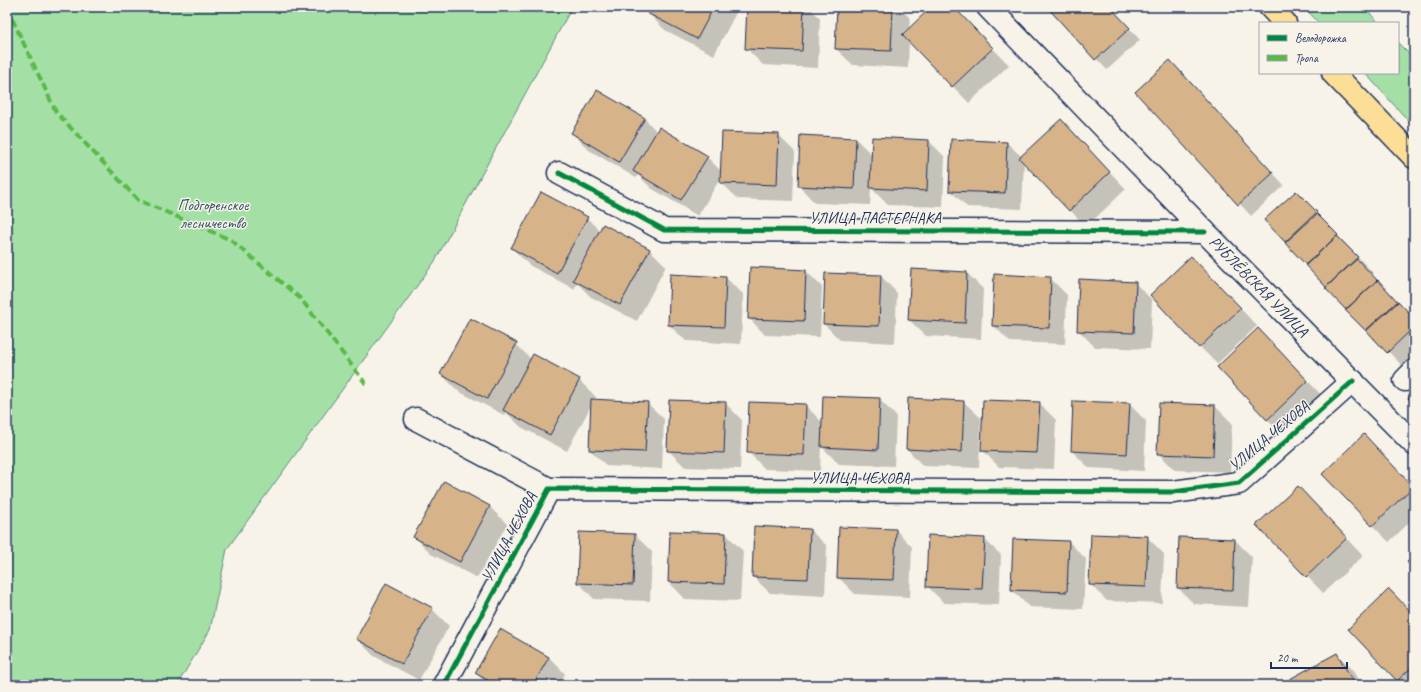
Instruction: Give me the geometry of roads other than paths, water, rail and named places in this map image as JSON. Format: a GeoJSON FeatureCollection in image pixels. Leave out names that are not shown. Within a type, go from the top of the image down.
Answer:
{"type":"FeatureCollection","features":[{"type":"Feature","properties":{"kind":"main road"},"geometry":{"type":"LineString","coordinates":[[1270,7],[1284,22]]}},
{"type":"Feature","properties":{"kind":"main road"},"geometry":{"type":"LineString","coordinates":[[1334,74],[1414,157]]}},
{"type":"Feature","properties":{"kind":"street","name":"РУБЛЁВСКАЯ УЛИЦА"},"geometry":{"type":"LineString","coordinates":[[988,7],[1205,232],[1414,444]]}},
{"type":"Feature","properties":{"kind":"street","name":"УЛИЦА ПАСТЕРНАКА"},"geometry":{"type":"LineString","coordinates":[[559,173],[664,230],[1205,232]]}},
{"type":"Feature","properties":{"kind":"street","name":"УЛИЦА ЧЕХОВА"},"geometry":{"type":"LineString","coordinates":[[444,685],[549,489],[1172,492],[1239,483],[1353,381]]}},
{"type":"Feature","properties":{"kind":"street"},"geometry":{"type":"LineString","coordinates":[[416,419],[549,489]]}},
{"type":"Feature","properties":{"kind":"park label","name":"Подгоренское лесничество"},"geometry":{"type":"Point","coordinates":[213,214]}}]}
